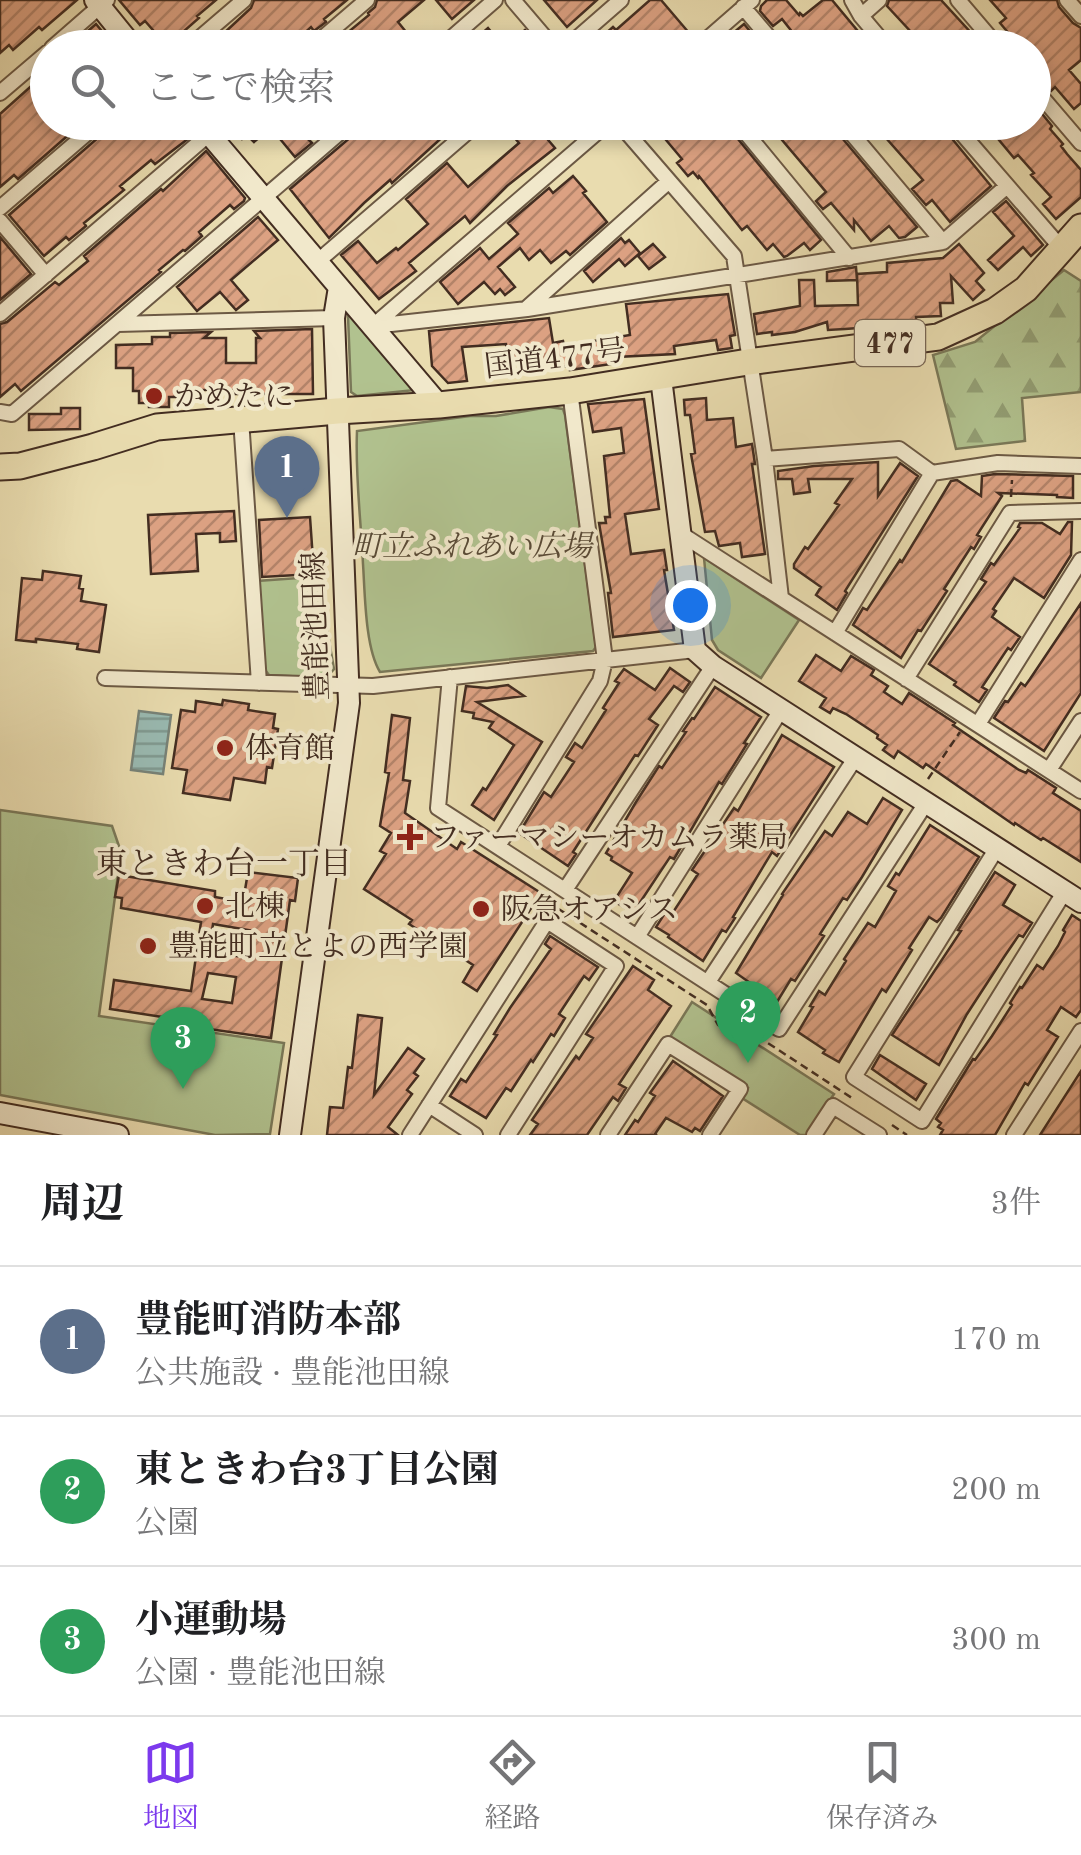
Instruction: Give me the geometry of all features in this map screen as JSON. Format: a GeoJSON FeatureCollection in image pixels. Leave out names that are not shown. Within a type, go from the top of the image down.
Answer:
{"type":"FeatureCollection","features":[{"type":"Feature","properties":{"kind":"highway","name":"国道477号"},"geometry":{"type":"LineString","coordinates":[[0,467],[20,466],[157,427],[570,391],[938,337],[995,311],[1026,289],[1081,226]]}},
{"type":"Feature","properties":{"kind":"street"},"geometry":{"type":"LineString","coordinates":[[209,30],[244,0]]}},
{"type":"Feature","properties":{"kind":"street"},"geometry":{"type":"LineString","coordinates":[[332,30],[366,0]]}},
{"type":"Feature","properties":{"kind":"street"},"geometry":{"type":"LineString","coordinates":[[461,30],[496,0]]}},
{"type":"Feature","properties":{"kind":"street"},"geometry":{"type":"LineString","coordinates":[[512,0],[538,30]]}},
{"type":"Feature","properties":{"kind":"street"},"geometry":{"type":"LineString","coordinates":[[586,30],[620,0]]}},
{"type":"Feature","properties":{"kind":"street"},"geometry":{"type":"LineString","coordinates":[[852,0],[873,30]]}},
{"type":"Feature","properties":{"kind":"street"},"geometry":{"type":"LineString","coordinates":[[861,16],[879,0]]}},
{"type":"Feature","properties":{"kind":"street"},"geometry":{"type":"LineString","coordinates":[[958,0],[984,30]]}},
{"type":"Feature","properties":{"kind":"street"},"geometry":{"type":"LineString","coordinates":[[1067,0],[1081,16]]}},
{"type":"Feature","properties":{"kind":"street"},"geometry":{"type":"LineString","coordinates":[[71,30],[101,2],[121,30]]}},
{"type":"Feature","properties":{"kind":"street"},"geometry":{"type":"LineString","coordinates":[[718,30],[748,4],[766,30]]}},
{"type":"Feature","properties":{"kind":"street"},"geometry":{"type":"LineString","coordinates":[[0,93],[30,67]]}},
{"type":"Feature","properties":{"kind":"street"},"geometry":{"type":"LineString","coordinates":[[1051,106],[1078,134]]}},
{"type":"Feature","properties":{"kind":"street"},"geometry":{"type":"LineString","coordinates":[[0,208],[79,140]]}},
{"type":"Feature","properties":{"kind":"street"},"geometry":{"type":"LineString","coordinates":[[0,314],[195,140]]}},
{"type":"Feature","properties":{"kind":"street"},"geometry":{"type":"LineString","coordinates":[[220,140],[264,198],[440,405]]}},
{"type":"Feature","properties":{"kind":"street"},"geometry":{"type":"LineString","coordinates":[[0,412],[12,414],[331,140]]}},
{"type":"Feature","properties":{"kind":"street"},"geometry":{"type":"LineString","coordinates":[[318,262],[458,140]]}},
{"type":"Feature","properties":{"kind":"street"},"geometry":{"type":"LineString","coordinates":[[373,326],[589,140]]}},
{"type":"Feature","properties":{"kind":"street"},"geometry":{"type":"LineString","coordinates":[[634,140],[734,256],[765,459],[780,598]]}},
{"type":"Feature","properties":{"kind":"street"},"geometry":{"type":"LineString","coordinates":[[752,140],[849,258]]}},
{"type":"Feature","properties":{"kind":"street"},"geometry":{"type":"LineString","coordinates":[[857,140],[944,242]]}},
{"type":"Feature","properties":{"kind":"street"},"geometry":{"type":"LineString","coordinates":[[967,140],[1062,249]]}},
{"type":"Feature","properties":{"kind":"street"},"geometry":{"type":"LineString","coordinates":[[527,309],[669,181]]}},
{"type":"Feature","properties":{"kind":"street"},"geometry":{"type":"LineString","coordinates":[[373,326],[527,309],[944,242],[1007,186]]}},
{"type":"Feature","properties":{"kind":"street"},"geometry":{"type":"LineString","coordinates":[[0,221],[46,274]]}},
{"type":"Feature","properties":{"kind":"street","name":"豊能池田線"},"geometry":{"type":"LineString","coordinates":[[290,1135],[350,686],[334,318],[339,287]]}},
{"type":"Feature","properties":{"kind":"street"},"geometry":{"type":"LineString","coordinates":[[118,324],[334,318]]}},
{"type":"Feature","properties":{"kind":"street"},"geometry":{"type":"LineString","coordinates":[[661,378],[695,650],[712,666],[1073,896],[922,1121],[854,1077],[997,848]]}},
{"type":"Feature","properties":{"kind":"street"},"geometry":{"type":"LineString","coordinates":[[498,846],[600,681],[605,660],[570,391]]}},
{"type":"Feature","properties":{"kind":"street"},"geometry":{"type":"LineString","coordinates":[[241,419],[259,683]]}},
{"type":"Feature","properties":{"kind":"street"},"geometry":{"type":"LineString","coordinates":[[765,459],[899,449],[932,473],[998,463],[1081,466]]}},
{"type":"Feature","properties":{"kind":"street"},"geometry":{"type":"LineString","coordinates":[[834,632],[932,473]]}},
{"type":"Feature","properties":{"kind":"street"},"geometry":{"type":"LineString","coordinates":[[906,678],[1010,513],[1081,511]]}},
{"type":"Feature","properties":{"kind":"street"},"geometry":{"type":"LineString","coordinates":[[681,534],[1081,791]]}},
{"type":"Feature","properties":{"kind":"street"},"geometry":{"type":"LineString","coordinates":[[973,722],[1081,560]]}},
{"type":"Feature","properties":{"kind":"street"},"geometry":{"type":"LineString","coordinates":[[105,678],[372,686],[695,650]]}},
{"type":"Feature","properties":{"kind":"street"},"geometry":{"type":"LineString","coordinates":[[565,890],[712,666]]}},
{"type":"Feature","properties":{"kind":"street"},"geometry":{"type":"LineString","coordinates":[[450,677],[438,808],[780,1029],[921,799]]}},
{"type":"Feature","properties":{"kind":"street"},"geometry":{"type":"LineString","coordinates":[[637,936],[782,710]]}},
{"type":"Feature","properties":{"kind":"street"},"geometry":{"type":"LineString","coordinates":[[1049,770],[1081,721]]}},
{"type":"Feature","properties":{"kind":"street"},"geometry":{"type":"LineString","coordinates":[[708,982],[856,758]]}},
{"type":"Feature","properties":{"kind":"street"},"geometry":{"type":"LineString","coordinates":[[410,1135],[547,921],[616,966],[508,1135]]}},
{"type":"Feature","properties":{"kind":"street"},"geometry":{"type":"LineString","coordinates":[[1014,1135],[1081,1031]]}},
{"type":"Feature","properties":{"kind":"street"},"geometry":{"type":"LineString","coordinates":[[608,1135],[668,1044],[740,1089],[710,1135]]}},
{"type":"Feature","properties":{"kind":"street"},"geometry":{"type":"LineString","coordinates":[[429,1106],[475,1135]]}},
{"type":"Feature","properties":{"kind":"street"},"geometry":{"type":"LineString","coordinates":[[814,1135],[834,1106],[882,1128]]}},
{"type":"Feature","properties":{"kind":"street"},"geometry":{"type":"LineString","coordinates":[[0,1114],[118,1135]]}},
{"type":"Feature","properties":{"kind":"path"},"geometry":{"type":"LineString","coordinates":[[1010,513],[1013,464]]}},
{"type":"Feature","properties":{"kind":"path"},"geometry":{"type":"LineString","coordinates":[[921,799],[973,722]]}},
{"type":"Feature","properties":{"kind":"path"},"geometry":{"type":"LineString","coordinates":[[545,895],[554,906],[706,1005],[718,1025],[744,1038],[751,1032],[858,1103]]}},
{"type":"Feature","properties":{"kind":"path"},"geometry":{"type":"LineString","coordinates":[[882,1128],[907,1135]]}},
{"type":"Feature","properties":{"kind":"green space"},"geometry":{"type":"Polygon","coordinates":[[[1064,270],[1081,281],[1081,392],[1022,398],[1025,441],[956,449],[933,355],[975,342],[1064,270]]]}},
{"type":"Feature","properties":{"kind":"green space"},"geometry":{"type":"Polygon","coordinates":[[[358,315],[415,390],[357,396],[351,392],[348,316],[358,315]]]}},
{"type":"Feature","properties":{"kind":"green space","name":"町立ふれあい広場"},"geometry":{"type":"Polygon","coordinates":[[[549,407],[563,409],[565,415],[596,647],[593,651],[380,672],[371,649],[367,620],[357,431],[549,407]]]}},
{"type":"Feature","properties":{"kind":"green space"},"geometry":{"type":"Polygon","coordinates":[[[704,558],[799,620],[761,678],[718,650],[712,640],[704,558]]]}},
{"type":"Feature","properties":{"kind":"green space"},"geometry":{"type":"Polygon","coordinates":[[[326,576],[322,600],[334,669],[326,678],[269,675],[262,666],[257,581],[326,576]]]}},
{"type":"Feature","properties":{"kind":"green space"},"geometry":{"type":"Polygon","coordinates":[[[0,810],[112,826],[121,852],[99,1016],[284,1043],[270,1134],[215,1135],[0,1095],[0,810]]]}},
{"type":"Feature","properties":{"kind":"green space"},"geometry":{"type":"Polygon","coordinates":[[[692,1002],[834,1094],[807,1135],[800,1135],[742,1098],[748,1088],[670,1037],[692,1002]]]}},
{"type":"Feature","properties":{"kind":"water"},"geometry":{"type":"Polygon","coordinates":[[[139,711],[171,715],[163,774],[131,770],[139,711]]]}},
{"type":"Feature","properties":{"kind":"building"},"geometry":{"type":"Polygon","coordinates":[[[0,0],[77,0],[42,30],[30,30],[30,35],[13,50],[9,45],[0,53],[0,0]]]}},
{"type":"Feature","properties":{"kind":"building"},"geometry":{"type":"Polygon","coordinates":[[[119,0],[216,0],[185,30],[153,30],[145,21],[140,25],[119,0]]]}},
{"type":"Feature","properties":{"kind":"building"},"geometry":{"type":"Polygon","coordinates":[[[254,0],[347,0],[315,30],[227,30],[251,8],[254,0]]]}},
{"type":"Feature","properties":{"kind":"building"},"geometry":{"type":"Polygon","coordinates":[[[377,0],[424,0],[398,22],[404,30],[351,30],[375,7],[377,0]]]}},
{"type":"Feature","properties":{"kind":"building"},"geometry":{"type":"Polygon","coordinates":[[[436,0],[474,0],[452,19],[436,0]]]}},
{"type":"Feature","properties":{"kind":"building"},"geometry":{"type":"Polygon","coordinates":[[[544,0],[597,0],[567,27],[544,0]]]}},
{"type":"Feature","properties":{"kind":"building"},"geometry":{"type":"Polygon","coordinates":[[[650,0],[661,0],[687,30],[616,30],[650,0]]]}},
{"type":"Feature","properties":{"kind":"building"},"geometry":{"type":"Polygon","coordinates":[[[767,0],[786,0],[803,16],[823,0],[832,0],[857,30],[791,30],[782,19],[773,26],[760,11],[767,0]]]}},
{"type":"Feature","properties":{"kind":"building"},"geometry":{"type":"Polygon","coordinates":[[[889,0],[941,0],[968,30],[909,30],[887,6],[889,0]]]}},
{"type":"Feature","properties":{"kind":"building"},"geometry":{"type":"Polygon","coordinates":[[[990,0],[1057,0],[1059,7],[1081,28],[1081,60],[1069,70],[1081,84],[1081,103],[1074,109],[1055,87],[1051,91],[1051,30],[1006,30],[1000,23],[1006,18],[990,0]]]}},
{"type":"Feature","properties":{"kind":"building"},"geometry":{"type":"Polygon","coordinates":[[[30,87],[30,140],[63,140],[18,179],[14,175],[0,187],[0,114],[30,87]]]}},
{"type":"Feature","properties":{"kind":"building"},"geometry":{"type":"Polygon","coordinates":[[[1051,130],[1081,170],[1081,197],[1056,219],[1043,204],[1051,197],[1018,155],[1014,158],[999,140],[1051,140],[1051,130]]]}},
{"type":"Feature","properties":{"kind":"building"},"geometry":{"type":"Polygon","coordinates":[[[95,140],[186,140],[155,164],[151,160],[120,186],[124,190],[84,223],[86,226],[44,256],[9,215],[95,140]]]}},
{"type":"Feature","properties":{"kind":"building"},"geometry":{"type":"Polygon","coordinates":[[[281,140],[312,143],[295,157],[281,140]]]}},
{"type":"Feature","properties":{"kind":"building"},"geometry":{"type":"Polygon","coordinates":[[[347,140],[439,140],[329,238],[290,189],[347,140]]]}},
{"type":"Feature","properties":{"kind":"building"},"geometry":{"type":"Polygon","coordinates":[[[516,140],[548,140],[555,148],[507,186],[470,223],[465,216],[409,263],[416,271],[379,299],[341,255],[358,241],[377,263],[398,250],[428,224],[406,199],[447,163],[468,187],[519,143],[516,140]]]}},
{"type":"Feature","properties":{"kind":"building"},"geometry":{"type":"Polygon","coordinates":[[[666,140],[739,140],[821,240],[810,250],[804,243],[784,257],[773,244],[767,250],[747,226],[742,230],[699,176],[693,172],[688,176],[677,163],[682,159],[666,140]]]}},
{"type":"Feature","properties":{"kind":"building"},"geometry":{"type":"Polygon","coordinates":[[[782,140],[844,140],[917,227],[899,238],[889,226],[871,241],[854,220],[854,230],[831,203],[823,209],[816,201],[826,192],[782,140]]]}},
{"type":"Feature","properties":{"kind":"building"},"geometry":{"type":"Polygon","coordinates":[[[888,140],[953,140],[991,186],[950,222],[932,200],[926,205],[912,189],[923,180],[888,140]]]}},
{"type":"Feature","properties":{"kind":"building"},"geometry":{"type":"Polygon","coordinates":[[[206,151],[244,201],[234,209],[230,205],[199,232],[202,236],[21,391],[15,384],[0,397],[0,324],[88,261],[84,256],[206,151]]]}},
{"type":"Feature","properties":{"kind":"building"},"geometry":{"type":"Polygon","coordinates":[[[573,176],[607,222],[570,255],[566,251],[551,263],[540,250],[529,260],[520,248],[498,267],[515,287],[505,295],[500,289],[495,294],[484,282],[458,304],[440,282],[480,248],[489,259],[518,234],[508,223],[549,188],[553,193],[573,176]]]}},
{"type":"Feature","properties":{"kind":"building"},"geometry":{"type":"Polygon","coordinates":[[[1006,201],[1043,245],[1031,256],[1023,247],[998,270],[988,260],[1014,236],[993,212],[1006,201]]]}},
{"type":"Feature","properties":{"kind":"building"},"geometry":{"type":"Polygon","coordinates":[[[258,217],[278,240],[231,280],[248,300],[236,310],[220,292],[197,311],[177,287],[258,217]]]}},
{"type":"Feature","properties":{"kind":"building"},"geometry":{"type":"Polygon","coordinates":[[[0,237],[31,274],[0,300],[0,237]]]}},
{"type":"Feature","properties":{"kind":"building"},"geometry":{"type":"Polygon","coordinates":[[[621,238],[625,243],[629,240],[640,253],[625,266],[619,259],[593,282],[584,271],[621,238]]]}},
{"type":"Feature","properties":{"kind":"building"},"geometry":{"type":"Polygon","coordinates":[[[653,244],[665,257],[649,269],[638,256],[653,244]]]}},
{"type":"Feature","properties":{"kind":"building"},"geometry":{"type":"Polygon","coordinates":[[[959,244],[984,273],[976,281],[984,290],[973,300],[951,276],[953,303],[940,303],[941,316],[828,330],[827,322],[795,332],[757,334],[754,314],[800,306],[799,280],[814,280],[815,306],[858,305],[857,274],[887,272],[887,263],[943,258],[959,244]]]}},
{"type":"Feature","properties":{"kind":"building"},"geometry":{"type":"Polygon","coordinates":[[[856,267],[857,280],[827,281],[827,272],[856,267]]]}},
{"type":"Feature","properties":{"kind":"building"},"geometry":{"type":"Polygon","coordinates":[[[728,294],[735,335],[730,336],[732,348],[718,350],[716,340],[674,346],[675,354],[617,357],[618,363],[570,370],[570,366],[535,370],[533,360],[508,362],[506,344],[462,347],[467,381],[448,383],[432,366],[429,331],[549,318],[553,343],[563,341],[564,346],[630,335],[626,304],[728,294]]]}},
{"type":"Feature","properties":{"kind":"building"},"geometry":{"type":"Polygon","coordinates":[[[312,329],[313,394],[196,390],[196,397],[169,397],[169,407],[149,407],[149,403],[139,403],[139,391],[133,391],[133,368],[116,368],[116,345],[152,344],[152,337],[170,337],[170,333],[211,332],[204,338],[226,338],[226,363],[256,363],[256,338],[260,338],[254,331],[312,329]]]}},
{"type":"Feature","properties":{"kind":"building"},"geometry":{"type":"Polygon","coordinates":[[[706,398],[707,420],[733,418],[736,447],[752,444],[765,554],[742,557],[740,543],[719,546],[715,531],[705,532],[691,454],[695,453],[690,415],[685,415],[684,400],[706,398]]]}},
{"type":"Feature","properties":{"kind":"building"},"geometry":{"type":"Polygon","coordinates":[[[644,399],[659,509],[625,514],[631,554],[664,550],[674,630],[613,637],[611,593],[599,523],[606,523],[605,517],[610,517],[604,456],[624,453],[621,428],[593,432],[588,404],[644,399]]]}},
{"type":"Feature","properties":{"kind":"building"},"geometry":{"type":"Polygon","coordinates":[[[61,408],[80,408],[80,429],[29,430],[29,414],[61,414],[61,408]]]}},
{"type":"Feature","properties":{"kind":"building"},"geometry":{"type":"Polygon","coordinates":[[[878,462],[878,496],[900,463],[918,476],[837,610],[816,595],[821,587],[794,568],[794,564],[839,505],[835,503],[852,479],[808,479],[810,492],[794,494],[792,479],[778,479],[778,471],[878,462]]]}},
{"type":"Feature","properties":{"kind":"building"},"geometry":{"type":"Polygon","coordinates":[[[982,476],[1073,476],[1073,498],[998,493],[1002,496],[977,535],[981,537],[974,549],[971,547],[944,589],[947,591],[901,658],[853,625],[902,562],[951,481],[957,480],[981,496],[982,476]]]}},
{"type":"Feature","properties":{"kind":"building"},"geometry":{"type":"Polygon","coordinates":[[[234,511],[236,541],[220,542],[220,533],[196,534],[198,571],[151,574],[148,515],[234,511]]]}},
{"type":"Feature","properties":{"kind":"building"},"geometry":{"type":"Polygon","coordinates":[[[310,517],[314,574],[262,577],[259,520],[310,517]]]}},
{"type":"Feature","properties":{"kind":"building"},"geometry":{"type":"Polygon","coordinates":[[[1072,522],[1071,555],[1044,598],[1014,578],[993,609],[996,611],[992,617],[1020,637],[982,687],[987,690],[979,702],[929,664],[986,582],[981,579],[1020,523],[1042,523],[1060,534],[1072,522]]]}},
{"type":"Feature","properties":{"kind":"building"},"geometry":{"type":"Polygon","coordinates":[[[43,571],[81,576],[81,601],[106,605],[99,652],[77,649],[78,644],[16,640],[22,578],[42,580],[43,571]]]}},
{"type":"Feature","properties":{"kind":"building"},"geometry":{"type":"Polygon","coordinates":[[[1081,603],[1081,693],[1044,751],[994,718],[1021,683],[1025,686],[1081,603]]]}},
{"type":"Feature","properties":{"kind":"building"},"geometry":{"type":"Polygon","coordinates":[[[816,655],[841,671],[851,656],[874,670],[871,675],[888,686],[884,692],[902,704],[909,693],[1019,770],[1028,770],[1056,788],[1053,793],[1081,811],[1081,862],[1014,825],[926,764],[923,768],[898,751],[894,758],[883,750],[887,745],[878,735],[846,714],[833,708],[830,713],[820,707],[826,698],[799,681],[816,655]]]}},
{"type":"Feature","properties":{"kind":"building"},"geometry":{"type":"Polygon","coordinates":[[[670,668],[690,682],[683,692],[674,686],[649,719],[658,725],[573,852],[576,854],[568,866],[519,833],[544,792],[551,797],[574,762],[566,757],[575,743],[582,748],[606,710],[603,708],[624,669],[655,690],[670,668]]]}},
{"type":"Feature","properties":{"kind":"building"},"geometry":{"type":"Polygon","coordinates":[[[508,685],[524,696],[477,702],[542,742],[494,820],[472,805],[514,745],[489,728],[493,722],[462,711],[466,686],[508,685]]]}},
{"type":"Feature","properties":{"kind":"building"},"geometry":{"type":"Polygon","coordinates":[[[715,687],[761,717],[674,859],[670,857],[633,913],[614,901],[632,873],[606,853],[659,766],[662,768],[715,687]]]}},
{"type":"Feature","properties":{"kind":"building","name":"体育館"},"geometry":{"type":"Polygon","coordinates":[[[223,700],[249,704],[248,710],[275,714],[273,728],[278,729],[272,768],[267,767],[265,783],[234,778],[230,800],[183,793],[187,770],[172,768],[181,710],[195,712],[196,701],[222,705],[223,700]]]}},
{"type":"Feature","properties":{"kind":"building"},"geometry":{"type":"Polygon","coordinates":[[[392,715],[410,718],[403,780],[410,781],[405,813],[457,849],[461,842],[541,893],[477,991],[463,982],[473,965],[364,889],[386,854],[380,851],[391,833],[380,826],[389,773],[385,772],[392,715]]]}},
{"type":"Feature","properties":{"kind":"building"},"geometry":{"type":"Polygon","coordinates":[[[782,735],[834,767],[777,856],[772,852],[735,918],[726,932],[722,930],[703,961],[656,927],[665,913],[670,917],[698,874],[692,870],[734,808],[738,811],[782,735]]]}},
{"type":"Feature","properties":{"kind":"building"},"geometry":{"type":"Polygon","coordinates":[[[883,798],[902,810],[847,900],[843,898],[820,934],[824,936],[795,981],[791,979],[777,1002],[736,973],[825,831],[832,836],[848,812],[867,824],[883,798]]]}},
{"type":"Feature","properties":{"kind":"building"},"geometry":{"type":"Polygon","coordinates":[[[930,825],[979,857],[941,918],[937,922],[929,917],[886,992],[882,989],[839,1062],[798,1032],[819,991],[825,995],[868,923],[875,927],[896,891],[888,886],[930,825]]]}},
{"type":"Feature","properties":{"kind":"building"},"geometry":{"type":"Polygon","coordinates":[[[248,872],[298,878],[295,901],[290,900],[271,1038],[181,1025],[182,1020],[110,1009],[114,980],[191,991],[201,922],[121,908],[122,898],[115,897],[119,875],[215,891],[215,897],[243,902],[248,872]],[[213,924],[209,952],[250,958],[254,931],[213,924]],[[208,973],[202,999],[232,1003],[236,977],[208,973]]]}},
{"type":"Feature","properties":{"kind":"building"},"geometry":{"type":"Polygon","coordinates":[[[995,872],[1015,885],[1003,905],[1032,923],[1004,957],[939,1065],[892,1035],[995,872]]]}},
{"type":"Feature","properties":{"kind":"building"},"geometry":{"type":"Polygon","coordinates":[[[1072,915],[1081,921],[1081,1010],[1076,1017],[1061,1007],[1047,1030],[1058,1037],[995,1135],[940,1135],[943,1130],[936,1119],[1020,987],[1037,965],[1043,969],[1072,915]]]}},
{"type":"Feature","properties":{"kind":"building"},"geometry":{"type":"Polygon","coordinates":[[[550,936],[598,967],[589,980],[584,976],[559,1014],[565,1018],[554,1036],[551,1034],[511,1091],[506,1088],[486,1118],[450,1096],[461,1079],[466,1082],[551,949],[545,944],[550,936]]]}},
{"type":"Feature","properties":{"kind":"building"},"geometry":{"type":"Polygon","coordinates":[[[633,966],[654,980],[648,990],[671,1006],[619,1084],[626,1088],[618,1101],[613,1097],[587,1135],[530,1135],[538,1124],[532,1120],[593,1038],[586,1034],[633,966]]]}},
{"type":"Feature","properties":{"kind":"building"},"geometry":{"type":"Polygon","coordinates":[[[358,1015],[382,1018],[374,1095],[408,1048],[424,1059],[407,1090],[412,1094],[388,1127],[398,1135],[327,1135],[330,1107],[343,1108],[358,1015]]]}},
{"type":"Feature","properties":{"kind":"building"},"geometry":{"type":"Polygon","coordinates":[[[880,1055],[926,1084],[916,1100],[872,1069],[880,1055]]]}},
{"type":"Feature","properties":{"kind":"building"},"geometry":{"type":"Polygon","coordinates":[[[673,1061],[723,1096],[700,1131],[695,1128],[692,1132],[666,1118],[657,1135],[625,1135],[655,1096],[650,1093],[673,1061]]]}},
{"type":"Feature","properties":{"kind":"building"},"geometry":{"type":"Polygon","coordinates":[[[1081,1071],[1081,1135],[1040,1135],[1081,1071]]]}},
{"type":"Feature","properties":{"kind":"place","name":"かめたに"},"geometry":{"type":"Point","coordinates":[154,396]}},
{"type":"Feature","properties":{"kind":"place","name":"豊能町消防本部"},"geometry":{"type":"Point","coordinates":[287,518]}},
{"type":"Feature","properties":{"kind":"place","name":"体育館"},"geometry":{"type":"Point","coordinates":[225,748]}},
{"type":"Feature","properties":{"kind":"place","name":"ファーマシーオカムラ薬局"},"geometry":{"type":"Point","coordinates":[410,837]}},
{"type":"Feature","properties":{"kind":"place","name":"北棟"},"geometry":{"type":"Point","coordinates":[205,906]}},
{"type":"Feature","properties":{"kind":"place","name":"阪急オアシス"},"geometry":{"type":"Point","coordinates":[481,909]}},
{"type":"Feature","properties":{"kind":"place","name":"豊能町立とよの西学園"},"geometry":{"type":"Point","coordinates":[148,946]}},
{"type":"Feature","properties":{"kind":"place","name":"東ときわ台3丁目公園"},"geometry":{"type":"Point","coordinates":[748,1063]}},
{"type":"Feature","properties":{"kind":"place","name":"小運動場"},"geometry":{"type":"Point","coordinates":[183,1089]}},
{"type":"Feature","properties":{"kind":"district","name":"東ときわ台一丁目"},"geometry":{"type":"Point","coordinates":[224,863]}}]}
